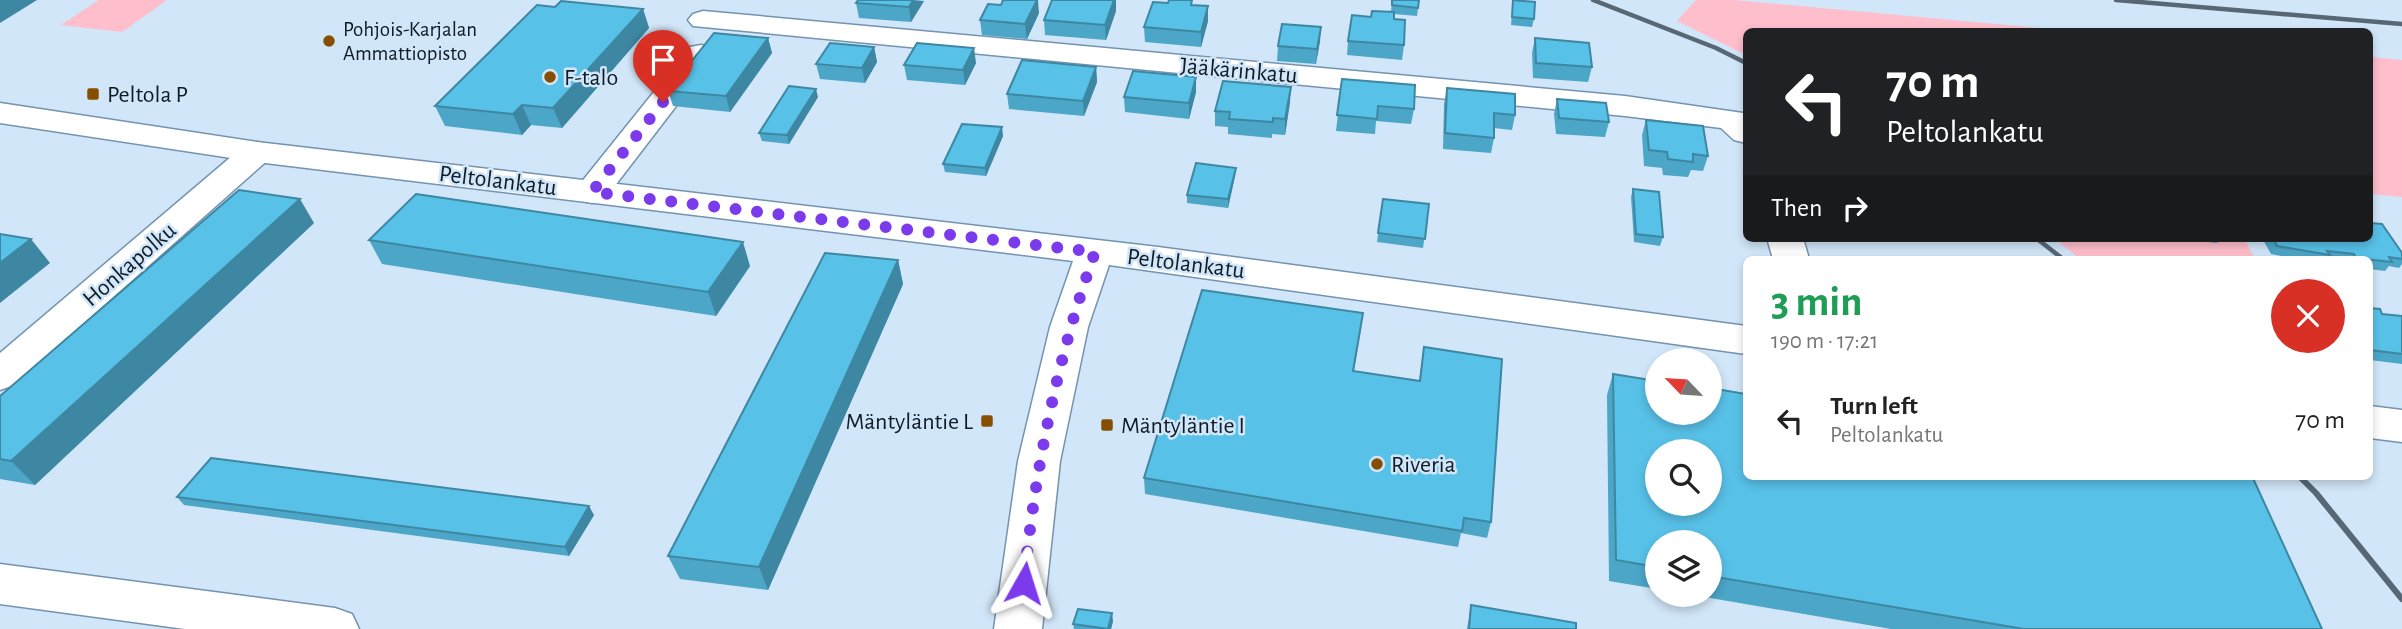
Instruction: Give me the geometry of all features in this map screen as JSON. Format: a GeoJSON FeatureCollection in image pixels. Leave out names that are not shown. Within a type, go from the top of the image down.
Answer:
{"type":"FeatureCollection","features":[{"type":"Feature","properties":{"kind":"street","name":"Jääkärinkatu"},"geometry":{"type":"LineString","coordinates":[[592,192],[715,21],[1625,106],[1731,120],[1743,130]]}},
{"type":"Feature","properties":{"kind":"street","name":"Peltolankatu"},"geometry":{"type":"LineString","coordinates":[[0,113],[257,152],[1095,252],[1743,340]]}},
{"type":"Feature","properties":{"kind":"street","name":"Honkapolku"},"geometry":{"type":"LineString","coordinates":[[0,375],[257,152]]}},
{"type":"Feature","properties":{"kind":"street"},"geometry":{"type":"LineString","coordinates":[[1018,629],[1039,461],[1069,327],[1095,252]]}},
{"type":"Feature","properties":{"kind":"street"},"geometry":{"type":"LineString","coordinates":[[2373,422],[2402,426]]}},
{"type":"Feature","properties":{"kind":"street"},"geometry":{"type":"LineString","coordinates":[[0,584],[314,628]]}},
{"type":"Feature","properties":{"kind":"shaded area"},"geometry":{"type":"Polygon","coordinates":[[[99,0],[167,0],[122,32],[61,25],[99,0]]]}},
{"type":"Feature","properties":{"kind":"shaded area"},"geometry":{"type":"Polygon","coordinates":[[[1696,0],[1733,0],[2040,28],[1743,28],[1743,54],[1677,21],[1696,0]]]}},
{"type":"Feature","properties":{"kind":"shaded area"},"geometry":{"type":"Polygon","coordinates":[[[2373,57],[2402,60],[2402,197],[2373,194],[2373,57]]]}},
{"type":"Feature","properties":{"kind":"shaded area"},"geometry":{"type":"Polygon","coordinates":[[[2059,242],[2246,242],[2253,256],[2076,256],[2059,242]]]}},
{"type":"Feature","properties":{"kind":"building"},"geometry":{"type":"Polygon","coordinates":[[[858,0],[913,0],[909,7],[856,3],[858,0]]]}},
{"type":"Feature","properties":{"kind":"building"},"geometry":{"type":"Polygon","coordinates":[[[1003,0],[1037,0],[1025,24],[980,20],[988,4],[1001,5],[1003,0]]]}},
{"type":"Feature","properties":{"kind":"building"},"geometry":{"type":"Polygon","coordinates":[[[1052,0],[1114,0],[1105,25],[1044,20],[1052,0]]]}},
{"type":"Feature","properties":{"kind":"building"},"geometry":{"type":"Polygon","coordinates":[[[1169,0],[1192,0],[1191,5],[1208,6],[1201,32],[1144,27],[1153,2],[1168,3],[1169,0]]]}},
{"type":"Feature","properties":{"kind":"building"},"geometry":{"type":"Polygon","coordinates":[[[1392,0],[1419,0],[1418,8],[1392,5],[1392,0]]]}},
{"type":"Feature","properties":{"kind":"building"},"geometry":{"type":"Polygon","coordinates":[[[1513,0],[1535,2],[1534,19],[1512,17],[1513,0]]]}},
{"type":"Feature","properties":{"kind":"building","name":"F-talo"},"geometry":{"type":"Polygon","coordinates":[[[561,1],[643,9],[553,108],[522,105],[513,114],[435,106],[537,5],[555,7],[561,1]]]}},
{"type":"Feature","properties":{"kind":"building"},"geometry":{"type":"Polygon","coordinates":[[[1372,11],[1394,12],[1394,19],[1405,20],[1404,45],[1348,41],[1352,15],[1371,17],[1372,11]]]}},
{"type":"Feature","properties":{"kind":"building"},"geometry":{"type":"Polygon","coordinates":[[[1282,24],[1321,27],[1317,49],[1278,46],[1282,24]]]}},
{"type":"Feature","properties":{"kind":"building"},"geometry":{"type":"Polygon","coordinates":[[[714,33],[768,38],[726,96],[668,91],[714,33]]]}},
{"type":"Feature","properties":{"kind":"building"},"geometry":{"type":"Polygon","coordinates":[[[1535,38],[1589,43],[1592,67],[1536,63],[1535,38]]]}},
{"type":"Feature","properties":{"kind":"building"},"geometry":{"type":"Polygon","coordinates":[[[830,43],[874,47],[862,68],[816,64],[830,43]]]}},
{"type":"Feature","properties":{"kind":"building"},"geometry":{"type":"Polygon","coordinates":[[[917,43],[974,48],[963,70],[904,65],[917,43]]]}},
{"type":"Feature","properties":{"kind":"building"},"geometry":{"type":"Polygon","coordinates":[[[1022,60],[1096,67],[1083,101],[1007,94],[1022,60]]]}},
{"type":"Feature","properties":{"kind":"building"},"geometry":{"type":"Polygon","coordinates":[[[1133,71],[1196,77],[1189,103],[1124,97],[1133,71]]]}},
{"type":"Feature","properties":{"kind":"building"},"geometry":{"type":"Polygon","coordinates":[[[1342,79],[1415,85],[1414,109],[1378,106],[1377,119],[1337,115],[1342,79]]]}},
{"type":"Feature","properties":{"kind":"building"},"geometry":{"type":"Polygon","coordinates":[[[1223,81],[1291,87],[1285,119],[1273,118],[1273,122],[1229,119],[1230,112],[1215,111],[1223,81]]]}},
{"type":"Feature","properties":{"kind":"building"},"geometry":{"type":"Polygon","coordinates":[[[789,86],[816,89],[787,135],[759,133],[789,86]]]}},
{"type":"Feature","properties":{"kind":"building"},"geometry":{"type":"Polygon","coordinates":[[[1447,88],[1515,94],[1515,115],[1494,113],[1494,138],[1445,133],[1447,88]]]}},
{"type":"Feature","properties":{"kind":"building"},"geometry":{"type":"Polygon","coordinates":[[[1557,99],[1606,103],[1609,122],[1559,118],[1557,99]]]}},
{"type":"Feature","properties":{"kind":"building"},"geometry":{"type":"Polygon","coordinates":[[[1646,120],[1703,126],[1708,156],[1693,154],[1693,162],[1668,159],[1667,152],[1649,150],[1646,120]]]}},
{"type":"Feature","properties":{"kind":"building"},"geometry":{"type":"Polygon","coordinates":[[[962,124],[1002,127],[985,168],[943,164],[962,124]]]}},
{"type":"Feature","properties":{"kind":"building"},"geometry":{"type":"Polygon","coordinates":[[[1196,163],[1236,168],[1228,199],[1187,195],[1196,163]]]}},
{"type":"Feature","properties":{"kind":"building"},"geometry":{"type":"Polygon","coordinates":[[[1633,189],[1659,192],[1663,237],[1636,234],[1633,189]]]}},
{"type":"Feature","properties":{"kind":"building"},"geometry":{"type":"Polygon","coordinates":[[[239,190],[300,199],[11,461],[0,459],[0,396],[239,190]]]}},
{"type":"Feature","properties":{"kind":"building"},"geometry":{"type":"Polygon","coordinates":[[[416,194],[743,242],[708,292],[369,240],[416,194]]]}},
{"type":"Feature","properties":{"kind":"building"},"geometry":{"type":"Polygon","coordinates":[[[1383,199],[1429,204],[1425,239],[1378,233],[1383,199]]]}},
{"type":"Feature","properties":{"kind":"building"},"geometry":{"type":"Polygon","coordinates":[[[2373,223],[2382,224],[2402,253],[2402,259],[2389,257],[2392,262],[2373,260],[2373,256],[2327,251],[2330,255],[2277,246],[2275,242],[2373,242],[2373,223]]]}},
{"type":"Feature","properties":{"kind":"building"},"geometry":{"type":"Polygon","coordinates":[[[0,234],[31,239],[0,263],[0,234]]]}},
{"type":"Feature","properties":{"kind":"building"},"geometry":{"type":"Polygon","coordinates":[[[825,253],[898,260],[759,567],[668,556],[825,253]]]}},
{"type":"Feature","properties":{"kind":"building"},"geometry":{"type":"Polygon","coordinates":[[[1202,290],[1363,313],[1353,371],[1420,381],[1424,347],[1502,359],[1491,522],[1464,518],[1462,531],[1144,478],[1202,290]]]}},
{"type":"Feature","properties":{"kind":"building"},"geometry":{"type":"Polygon","coordinates":[[[2373,308],[2380,309],[2382,314],[2402,316],[2402,354],[2373,350],[2373,308]]]}},
{"type":"Feature","properties":{"kind":"building"},"geometry":{"type":"Polygon","coordinates":[[[1613,374],[1645,379],[1645,425],[1722,425],[1722,390],[1743,394],[1743,480],[2254,480],[2322,629],[2024,629],[1722,578],[1722,530],[1645,530],[1645,565],[1616,560],[1613,374]]]}},
{"type":"Feature","properties":{"kind":"building"},"geometry":{"type":"Polygon","coordinates":[[[211,458],[589,506],[565,547],[177,497],[211,458]]]}},
{"type":"Feature","properties":{"kind":"building"},"geometry":{"type":"Polygon","coordinates":[[[1471,605],[1576,623],[1576,629],[1469,629],[1471,605]]]}},
{"type":"Feature","properties":{"kind":"building"},"geometry":{"type":"Polygon","coordinates":[[[1078,609],[1112,613],[1108,629],[1073,624],[1078,609]]]}},
{"type":"Feature","properties":{"kind":"railway"},"geometry":{"type":"LineString","coordinates":[[1593,0],[1716,48],[1743,62]]}},
{"type":"Feature","properties":{"kind":"railway"},"geometry":{"type":"LineString","coordinates":[[2116,0],[2402,24]]}},
{"type":"Feature","properties":{"kind":"railway"},"geometry":{"type":"LineString","coordinates":[[2041,242],[2059,256]]}},
{"type":"Feature","properties":{"kind":"railway"},"geometry":{"type":"LineString","coordinates":[[2303,480],[2402,599]]}},
{"type":"Feature","properties":{"kind":"place","name":"Pohjois-Karjalan Ammattiopisto"},"geometry":{"type":"Point","coordinates":[329,41]}},
{"type":"Feature","properties":{"kind":"place","name":"F-talo"},"geometry":{"type":"Point","coordinates":[550,77]}},
{"type":"Feature","properties":{"kind":"place","name":"Peltola P"},"geometry":{"type":"Point","coordinates":[93,94]}},
{"type":"Feature","properties":{"kind":"place","name":"Mäntyläntie L"},"geometry":{"type":"Point","coordinates":[987,421]}},
{"type":"Feature","properties":{"kind":"place","name":"Mäntyläntie I"},"geometry":{"type":"Point","coordinates":[1107,425]}},
{"type":"Feature","properties":{"kind":"place","name":"Riveria"},"geometry":{"type":"Point","coordinates":[1377,464]}},
{"type":"Feature","properties":{"kind":"route"},"geometry":{"type":"LineString","coordinates":[[663,102],[592,192],[1095,252],[1069,327],[1039,461],[1024,583]]}}]}
